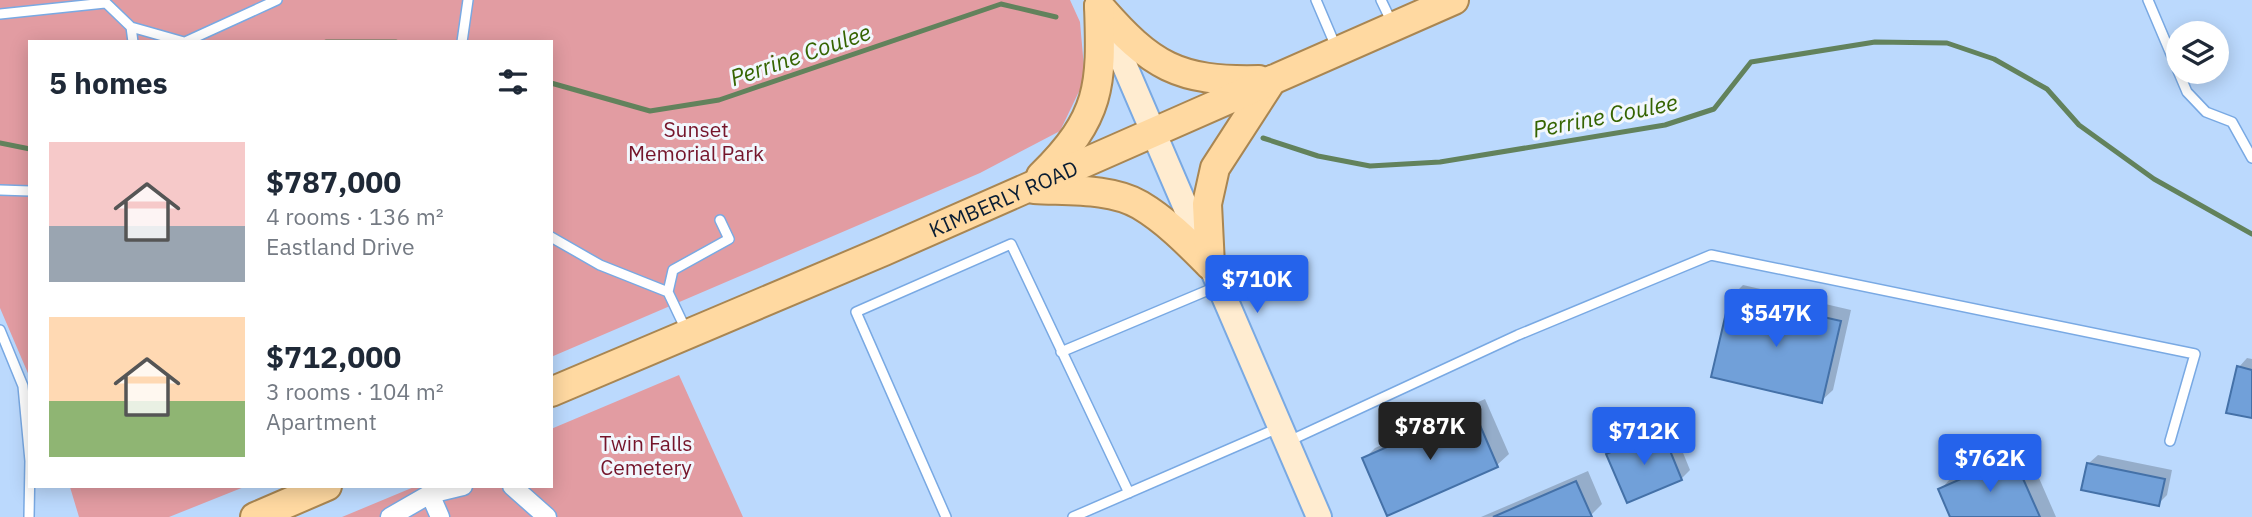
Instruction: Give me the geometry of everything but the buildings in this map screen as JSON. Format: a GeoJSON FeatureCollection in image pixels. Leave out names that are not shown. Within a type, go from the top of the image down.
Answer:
{"type":"FeatureCollection","features":[{"type":"Feature","properties":{"kind":"main road","name":"KIMBERLY ROAD"},"geometry":{"type":"LineString","coordinates":[[553,391],[1028,189],[1454,0]]}},
{"type":"Feature","properties":{"kind":"main road"},"geometry":{"type":"LineString","coordinates":[[1098,3],[1149,57],[1173,70],[1197,78],[1226,81],[1272,80]]}},
{"type":"Feature","properties":{"kind":"main road"},"geometry":{"type":"LineString","coordinates":[[1098,3],[1320,517]]}},
{"type":"Feature","properties":{"kind":"main road"},"geometry":{"type":"LineString","coordinates":[[1028,189],[1061,156],[1080,129],[1099,90],[1098,3]]}},
{"type":"Feature","properties":{"kind":"main road"},"geometry":{"type":"LineString","coordinates":[[1215,276],[1207,204],[1215,168],[1272,80]]}},
{"type":"Feature","properties":{"kind":"main road"},"geometry":{"type":"LineString","coordinates":[[1028,189],[1101,193],[1139,204],[1176,232],[1215,276]]}},
{"type":"Feature","properties":{"kind":"main road"},"geometry":{"type":"LineString","coordinates":[[255,517],[322,488]]}},
{"type":"Feature","properties":{"kind":"street"},"geometry":{"type":"LineString","coordinates":[[390,517],[430,494],[455,488]]}},
{"type":"Feature","properties":{"kind":"street"},"geometry":{"type":"LineString","coordinates":[[514,488],[547,517]]}},
{"type":"Feature","properties":{"kind":"street"},"geometry":{"type":"LineString","coordinates":[[430,494],[440,517]]}},
{"type":"Feature","properties":{"kind":"lane"},"geometry":{"type":"LineString","coordinates":[[188,40],[277,0]]}},
{"type":"Feature","properties":{"kind":"lane"},"geometry":{"type":"LineString","coordinates":[[462,40],[468,0]]}},
{"type":"Feature","properties":{"kind":"lane"},"geometry":{"type":"LineString","coordinates":[[1316,0],[1337,50]]}},
{"type":"Feature","properties":{"kind":"lane"},"geometry":{"type":"LineString","coordinates":[[1381,0],[1393,27]]}},
{"type":"Feature","properties":{"kind":"lane"},"geometry":{"type":"LineString","coordinates":[[2148,0],[2187,92],[2206,112],[2232,122],[2252,158]]}},
{"type":"Feature","properties":{"kind":"lane"},"geometry":{"type":"LineString","coordinates":[[0,15],[104,2],[131,27],[177,40]]}},
{"type":"Feature","properties":{"kind":"lane"},"geometry":{"type":"LineString","coordinates":[[131,27],[133,40]]}},
{"type":"Feature","properties":{"kind":"lane"},"geometry":{"type":"LineString","coordinates":[[0,190],[28,191]]}},
{"type":"Feature","properties":{"kind":"lane"},"geometry":{"type":"LineString","coordinates":[[688,334],[668,292],[673,270],[729,239],[720,220]]}},
{"type":"Feature","properties":{"kind":"lane"},"geometry":{"type":"LineString","coordinates":[[553,238],[600,265],[668,292]]}},
{"type":"Feature","properties":{"kind":"lane"},"geometry":{"type":"LineString","coordinates":[[946,517],[856,312],[1010,244],[1129,493]]}},
{"type":"Feature","properties":{"kind":"lane"},"geometry":{"type":"LineString","coordinates":[[1073,517],[1283,435],[1711,255],[2195,354],[2170,441]]}},
{"type":"Feature","properties":{"kind":"lane"},"geometry":{"type":"LineString","coordinates":[[1062,352],[1215,276]]}},
{"type":"Feature","properties":{"kind":"lane"},"geometry":{"type":"LineString","coordinates":[[0,330],[23,386],[28,440]]}},
{"type":"Feature","properties":{"kind":"lane"},"geometry":{"type":"LineString","coordinates":[[29,517],[30,488]]}},
{"type":"Feature","properties":{"kind":"green space","name":"Sunset Memorial Park"},"geometry":{"type":"Polygon","coordinates":[[[0,0],[1070,0],[1080,22],[1085,79],[1060,131],[980,173],[553,356],[553,40],[28,40],[28,373],[0,308],[0,0]]]}},
{"type":"Feature","properties":{"kind":"green space","name":"Twin Falls Cemetery"},"geometry":{"type":"Polygon","coordinates":[[[679,375],[743,517],[342,517],[412,488],[553,488],[553,428],[679,375]]]}},
{"type":"Feature","properties":{"kind":"green space"},"geometry":{"type":"Polygon","coordinates":[[[71,488],[242,488],[169,517],[79,517],[71,488]]]}},
{"type":"Feature","properties":{"kind":"waterway","name":"Perrine Coulee"},"geometry":{"type":"LineString","coordinates":[[553,84],[650,111],[719,100],[1001,4],[1056,17]]}},
{"type":"Feature","properties":{"kind":"waterway","name":"Perrine Coulee"},"geometry":{"type":"LineString","coordinates":[[1263,138],[1318,156],[1370,166],[1440,162],[1665,125],[1714,109],[1751,62],[1875,42],[1947,43],[1994,59],[2047,89],[2079,125],[2154,179],[2252,234]]}},
{"type":"Feature","properties":{"kind":"waterway","name":"Perrine Coulee"},"geometry":{"type":"LineString","coordinates":[[0,143],[28,149]]}}]}
